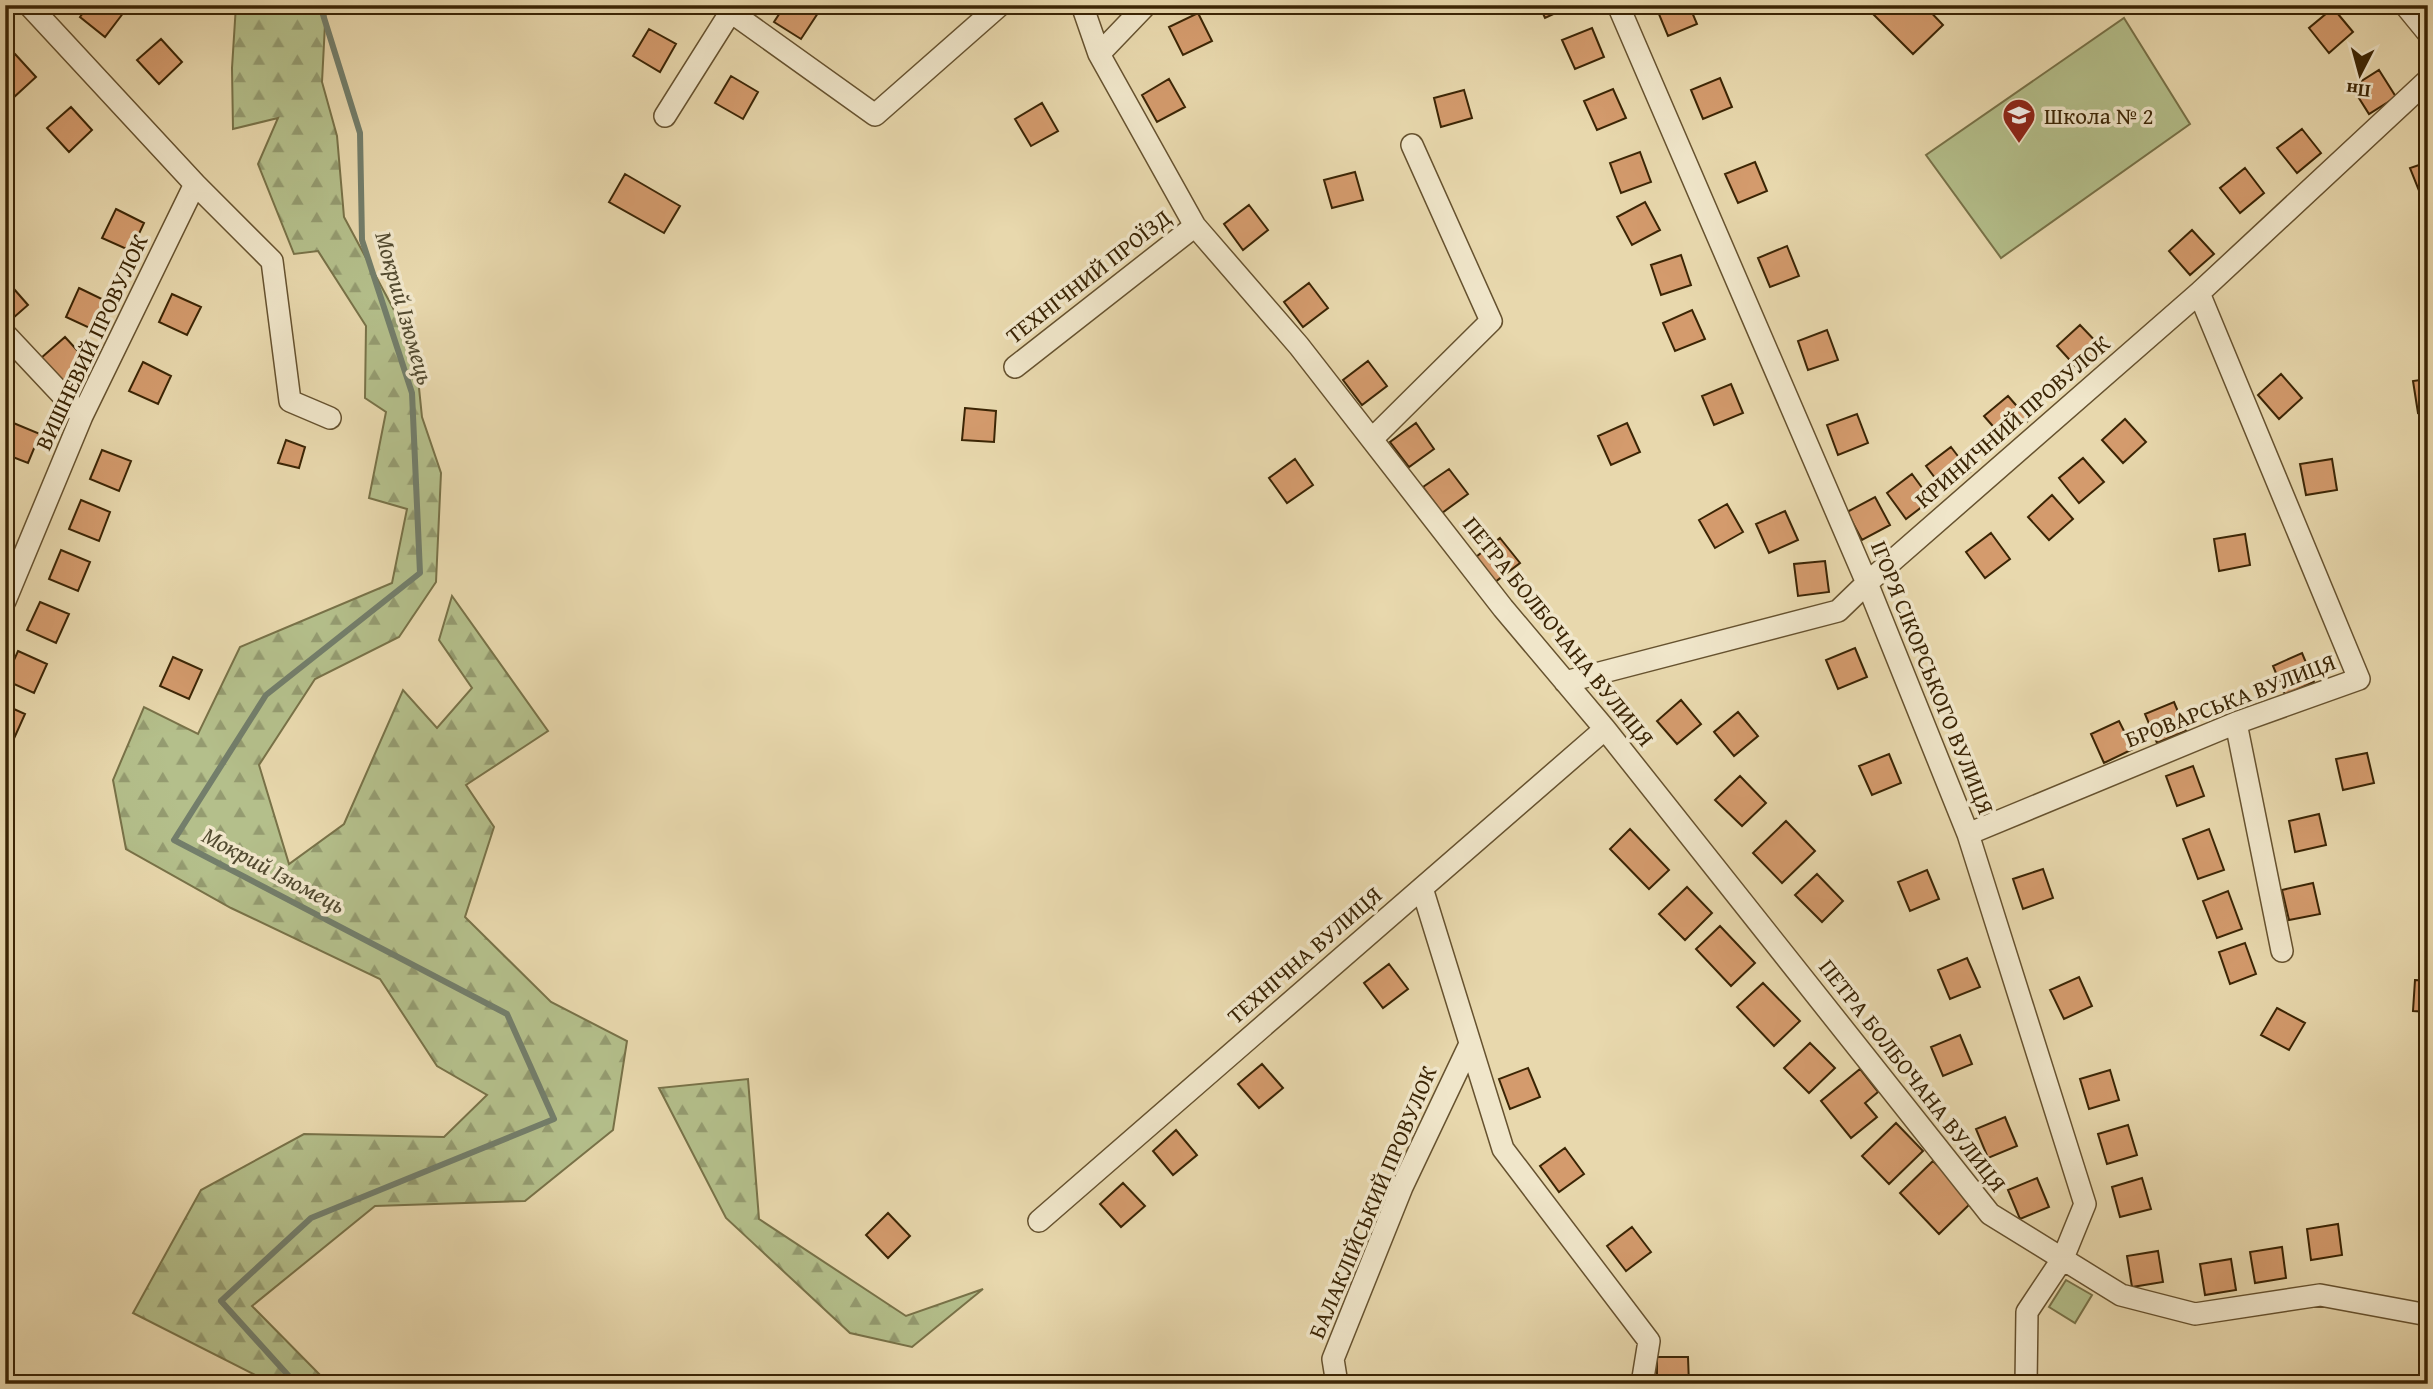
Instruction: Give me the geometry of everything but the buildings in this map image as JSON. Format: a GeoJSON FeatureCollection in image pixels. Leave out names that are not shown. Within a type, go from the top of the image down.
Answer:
{"type":"FeatureCollection","features":[{"type":"Feature","properties":{"kind":"street"},"geometry":{"type":"LineString","coordinates":[[29,5],[195,184],[272,261],[290,401],[330,418]]}},
{"type":"Feature","properties":{"kind":"street"},"geometry":{"type":"LineString","coordinates":[[665,116],[733,8],[875,115],[1000,5]]}},
{"type":"Feature","properties":{"kind":"street","name":"ПЕТРА БОЛБОЧАНА ВУЛИЦЯ"},"geometry":{"type":"LineString","coordinates":[[1082,5],[1099,54],[1195,226],[1299,346],[1503,608],[1605,729],[1990,1214],[2121,1295],[2195,1314],[2320,1295],[2428,1315]]}},
{"type":"Feature","properties":{"kind":"street"},"geometry":{"type":"LineString","coordinates":[[1099,54],[1146,5]]}},
{"type":"Feature","properties":{"kind":"street","name":"ІГОРЯ СІКОРСЬКОГО ВУЛИЦЯ"},"geometry":{"type":"LineString","coordinates":[[1618,5],[1867,583],[1968,834],[2085,1203],[2063,1258],[2027,1312],[2026,1384]]}},
{"type":"Feature","properties":{"kind":"street"},"geometry":{"type":"LineString","coordinates":[[2404,5],[2428,33]]}},
{"type":"Feature","properties":{"kind":"street","name":"КРИНИЧНИЙ ПРОВУЛОК"},"geometry":{"type":"LineString","coordinates":[[1565,682],[1838,611],[2199,293],[2428,80]]}},
{"type":"Feature","properties":{"kind":"street"},"geometry":{"type":"LineString","coordinates":[[1372,439],[1491,321],[1412,145]]}},
{"type":"Feature","properties":{"kind":"street","name":"ВИШНЕВИЙ ПРОВУЛОК"},"geometry":{"type":"LineString","coordinates":[[5,601],[82,416],[195,184]]}},
{"type":"Feature","properties":{"kind":"street","name":"ТЕХНІЧНИЙ ПРОЇЗД"},"geometry":{"type":"LineString","coordinates":[[1015,367],[1195,226]]}},
{"type":"Feature","properties":{"kind":"street","name":"БРОВАРСЬКА ВУЛИЦЯ"},"geometry":{"type":"LineString","coordinates":[[1968,834],[2236,723],[2359,679],[2199,293]]}},
{"type":"Feature","properties":{"kind":"street"},"geometry":{"type":"LineString","coordinates":[[5,334],[82,416]]}},
{"type":"Feature","properties":{"kind":"street"},"geometry":{"type":"LineString","coordinates":[[2236,723],[2282,951]]}},
{"type":"Feature","properties":{"kind":"street","name":"ТЕХНІЧНА ВУЛИЦЯ"},"geometry":{"type":"LineString","coordinates":[[1039,1221],[1605,729]]}},
{"type":"Feature","properties":{"kind":"street"},"geometry":{"type":"LineString","coordinates":[[1422,888],[1503,1149],[1649,1341],[1642,1384]]}},
{"type":"Feature","properties":{"kind":"street","name":"БАЛАКЛІЙСЬКИЙ ПРОВУЛОК"},"geometry":{"type":"LineString","coordinates":[[1337,1384],[1333,1359],[1402,1187],[1470,1044]]}},
{"type":"Feature","properties":{"kind":"green space"},"geometry":{"type":"Polygon","coordinates":[[[236,5],[326,5],[322,82],[337,136],[344,217],[415,349],[422,417],[441,473],[436,582],[399,637],[315,679],[259,765],[289,864],[344,824],[403,690],[437,728],[472,688],[439,640],[452,596],[548,731],[466,785],[494,827],[465,917],[551,1002],[627,1041],[613,1130],[525,1201],[375,1206],[252,1306],[325,1380],[425,1381],[425,1384],[263,1384],[265,1380],[133,1313],[201,1190],[304,1134],[444,1137],[487,1095],[437,1066],[380,979],[231,908],[126,849],[113,780],[144,707],[198,734],[240,647],[392,583],[407,509],[369,498],[386,412],[365,398],[366,326],[318,251],[294,254],[258,164],[278,118],[233,129],[232,68],[236,5]]]}},
{"type":"Feature","properties":{"kind":"green space"},"geometry":{"type":"Polygon","coordinates":[[[2124,18],[2190,124],[2001,258],[1926,155],[2124,18]]]}},
{"type":"Feature","properties":{"kind":"green space"},"geometry":{"type":"Polygon","coordinates":[[[748,1079],[759,1219],[906,1316],[983,1289],[912,1347],[850,1333],[726,1218],[659,1088],[748,1079]]]}},
{"type":"Feature","properties":{"kind":"green space"},"geometry":{"type":"Polygon","coordinates":[[[2066,1280],[2092,1295],[2075,1323],[2049,1307],[2066,1280]]]}},
{"type":"Feature","properties":{"kind":"waterway","name":"Мокрий Ізюмець"},"geometry":{"type":"LineString","coordinates":[[296,1384],[221,1301],[311,1218],[554,1119],[507,1014],[174,840],[266,695],[420,573],[412,393],[362,240],[360,133],[320,5]]}},
{"type":"Feature","properties":{"kind":"place","name":"Школа № 2"},"geometry":{"type":"Point","coordinates":[2019,145]}}]}
